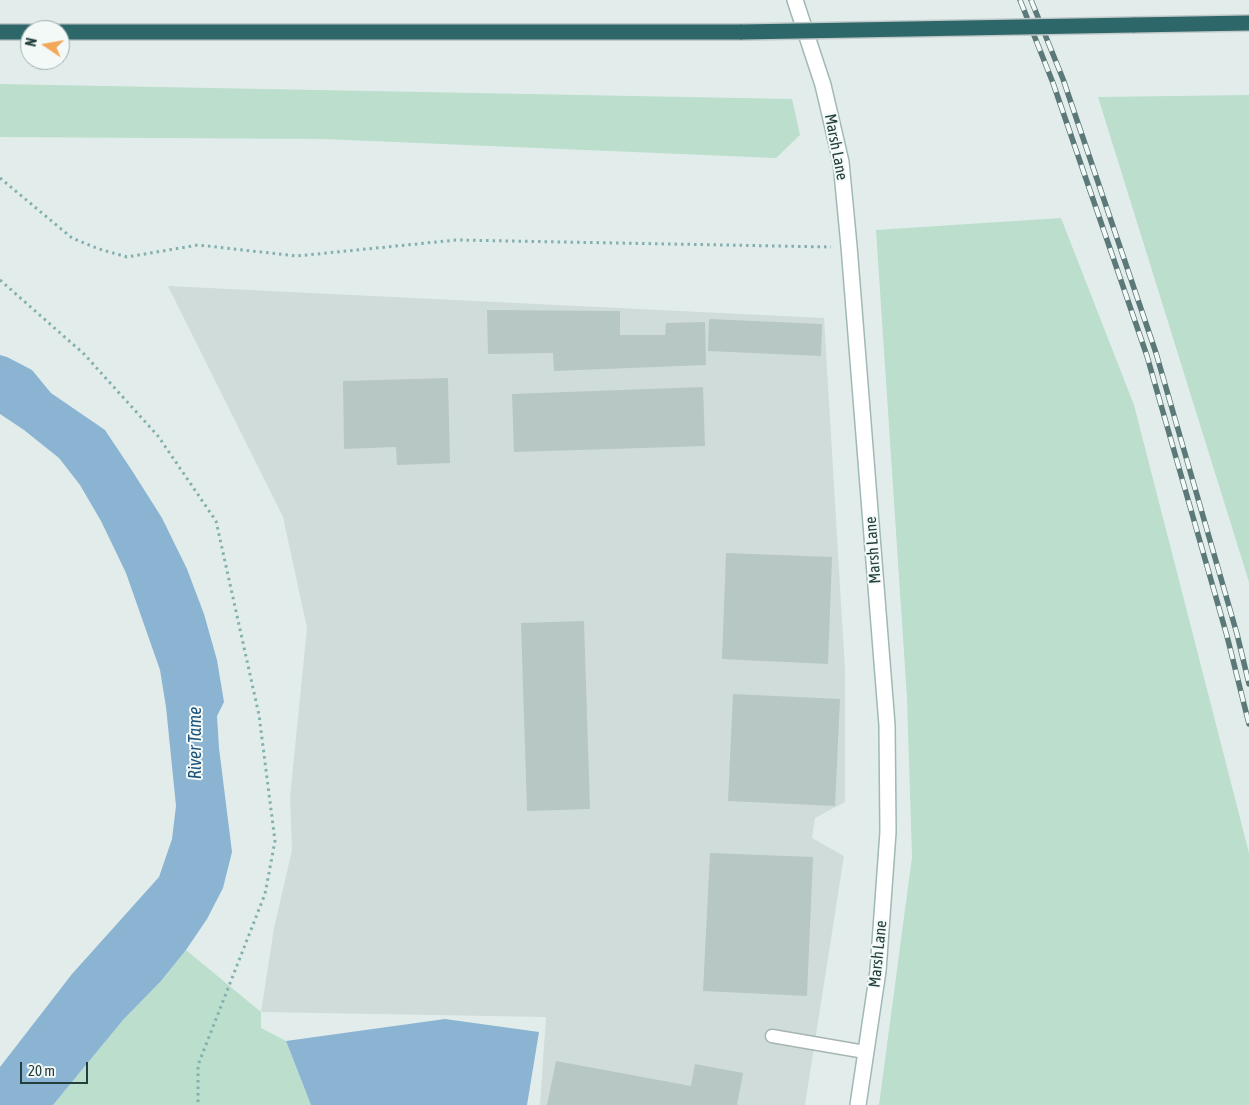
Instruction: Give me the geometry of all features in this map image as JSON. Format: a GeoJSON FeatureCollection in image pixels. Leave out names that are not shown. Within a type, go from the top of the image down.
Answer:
{"type":"FeatureCollection","features":[{"type":"Feature","properties":{"kind":"highway"},"geometry":{"type":"LineString","coordinates":[[70,32],[742,32],[1249,23]]}},
{"type":"Feature","properties":{"kind":"highway"},"geometry":{"type":"LineString","coordinates":[[0,32],[20,32]]}},
{"type":"Feature","properties":{"kind":"main road","name":"Marsh Lane"},"geometry":{"type":"LineString","coordinates":[[795,0],[823,85],[841,162],[850,246],[887,725],[888,832],[878,971],[858,1105]]}},
{"type":"Feature","properties":{"kind":"lane"},"geometry":{"type":"LineString","coordinates":[[772,1036],[865,1052]]}},
{"type":"Feature","properties":{"kind":"path"},"geometry":{"type":"LineString","coordinates":[[0,178],[72,238],[99,249],[127,257],[198,245],[298,256],[456,240],[815,248],[850,246]]}},
{"type":"Feature","properties":{"kind":"path"},"geometry":{"type":"LineString","coordinates":[[0,280],[84,354],[158,436],[216,521],[259,714],[275,841],[265,894],[198,1065],[198,1105]]}},
{"type":"Feature","properties":{"kind":"shaded area"},"geometry":{"type":"Polygon","coordinates":[[[168,286],[824,318],[845,670],[845,802],[815,818],[812,838],[844,856],[805,1105],[540,1105],[546,1017],[261,1012],[274,928],[292,850],[290,797],[307,628],[283,517],[168,286]]]}},
{"type":"Feature","properties":{"kind":"green space"},"geometry":{"type":"Polygon","coordinates":[[[0,84],[792,99],[800,135],[776,158],[323,139],[0,137],[0,84]]]}},
{"type":"Feature","properties":{"kind":"green space"},"geometry":{"type":"Polygon","coordinates":[[[1249,95],[1249,582],[1098,97],[1249,95]]]}},
{"type":"Feature","properties":{"kind":"green space"},"geometry":{"type":"Polygon","coordinates":[[[1061,218],[1134,405],[1249,853],[1249,1105],[879,1105],[912,857],[907,698],[876,230],[1061,218]]]}},
{"type":"Feature","properties":{"kind":"green space"},"geometry":{"type":"Polygon","coordinates":[[[186,950],[261,1012],[261,1028],[286,1041],[311,1105],[53,1105],[123,1020],[161,981],[186,950]]]}},
{"type":"Feature","properties":{"kind":"water","name":"River Tame"},"geometry":{"type":"Polygon","coordinates":[[[0,355],[32,370],[51,393],[105,430],[131,469],[162,518],[187,569],[204,614],[217,660],[224,702],[217,716],[219,748],[232,852],[223,888],[207,919],[186,950],[161,981],[123,1020],[53,1105],[0,1105],[0,1067],[72,974],[159,877],[172,839],[176,806],[166,707],[160,670],[126,573],[101,521],[80,485],[59,458],[24,430],[0,414],[0,355]]]}},
{"type":"Feature","properties":{"kind":"water"},"geometry":{"type":"Polygon","coordinates":[[[445,1019],[539,1032],[527,1105],[311,1105],[286,1041],[445,1019]]]}},
{"type":"Feature","properties":{"kind":"building"},"geometry":{"type":"Polygon","coordinates":[[[487,310],[620,311],[620,335],[665,335],[666,323],[705,322],[706,365],[554,371],[553,353],[488,354],[487,310]]]}},
{"type":"Feature","properties":{"kind":"building"},"geometry":{"type":"Polygon","coordinates":[[[709,319],[822,324],[821,356],[708,351],[709,319]]]}},
{"type":"Feature","properties":{"kind":"building"},"geometry":{"type":"Polygon","coordinates":[[[448,378],[450,463],[397,465],[396,447],[344,449],[343,381],[448,378]]]}},
{"type":"Feature","properties":{"kind":"building"},"geometry":{"type":"Polygon","coordinates":[[[703,387],[705,446],[514,452],[512,394],[703,387]]]}},
{"type":"Feature","properties":{"kind":"building"},"geometry":{"type":"Polygon","coordinates":[[[726,553],[832,557],[828,664],[722,659],[726,553]]]}},
{"type":"Feature","properties":{"kind":"building"},"geometry":{"type":"Polygon","coordinates":[[[584,621],[590,809],[527,811],[521,623],[584,621]]]}},
{"type":"Feature","properties":{"kind":"building"},"geometry":{"type":"Polygon","coordinates":[[[733,694],[840,699],[835,806],[728,801],[733,694]]]}},
{"type":"Feature","properties":{"kind":"building"},"geometry":{"type":"Polygon","coordinates":[[[710,853],[813,857],[807,996],[703,991],[710,853]]]}},
{"type":"Feature","properties":{"kind":"building"},"geometry":{"type":"Polygon","coordinates":[[[556,1061],[691,1086],[695,1064],[743,1073],[737,1105],[547,1105],[556,1061]]]}},
{"type":"Feature","properties":{"kind":"railway"},"geometry":{"type":"LineString","coordinates":[[1020,0],[1053,83],[1147,356],[1227,636],[1249,724]]}},
{"type":"Feature","properties":{"kind":"railway"},"geometry":{"type":"LineString","coordinates":[[1031,0],[1063,79],[1156,353],[1237,634],[1249,684]]}}]}
